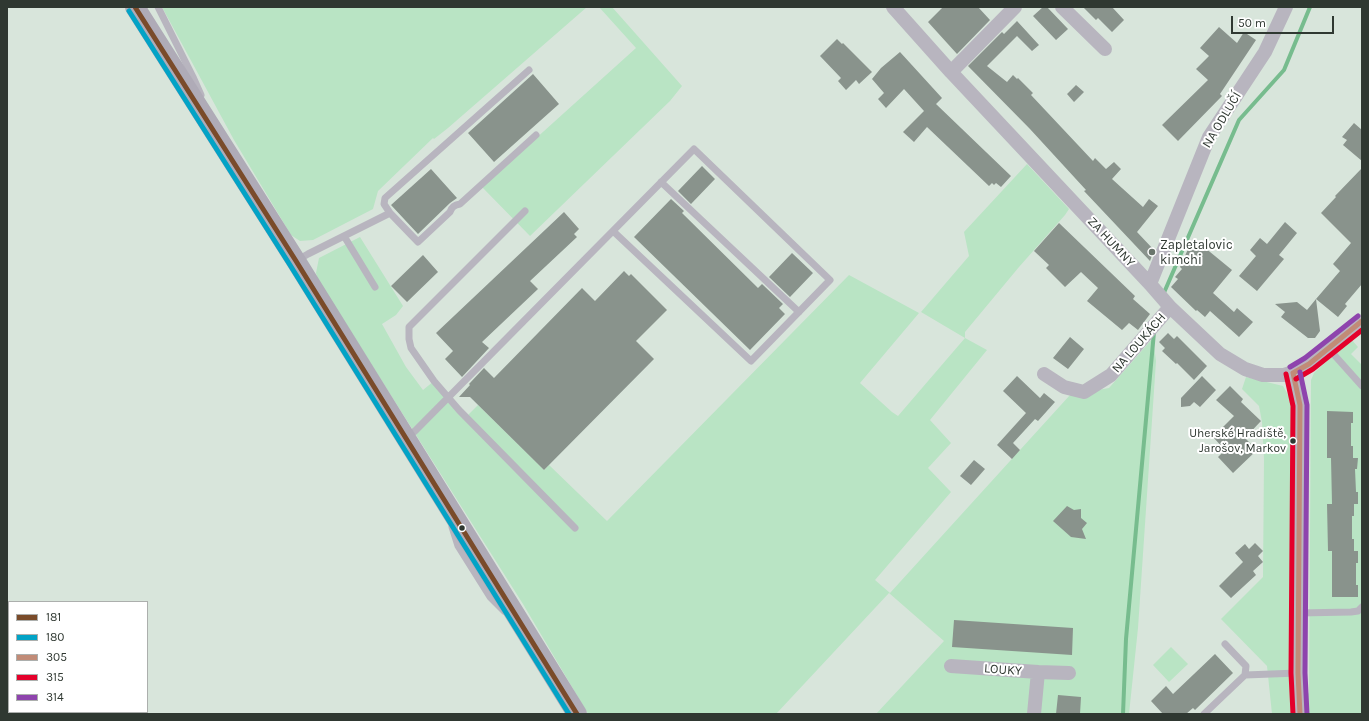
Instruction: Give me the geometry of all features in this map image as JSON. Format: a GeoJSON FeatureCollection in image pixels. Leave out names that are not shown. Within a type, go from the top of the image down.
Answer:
{"type":"FeatureCollection","features":[{"type":"Feature","properties":{"kind":"main road"},"geometry":{"type":"LineString","coordinates":[[135,7],[229,153],[406,437],[444,502],[577,714]]}},
{"type":"Feature","properties":{"kind":"main road"},"geometry":{"type":"LineString","coordinates":[[150,7],[229,153]]}},
{"type":"Feature","properties":{"kind":"street","name":"ZA HUMNY"},"geometry":{"type":"LineString","coordinates":[[893,7],[1165,301],[1220,354],[1245,369],[1263,375],[1284,375],[1293,373],[1309,364],[1362,321]]}},
{"type":"Feature","properties":{"kind":"street"},"geometry":{"type":"LineString","coordinates":[[952,72],[1015,7]]}},
{"type":"Feature","properties":{"kind":"street"},"geometry":{"type":"LineString","coordinates":[[1062,7],[1105,49]]}},
{"type":"Feature","properties":{"kind":"street","name":"NA ODLUČÍ"},"geometry":{"type":"LineString","coordinates":[[1150,284],[1208,137],[1265,52],[1286,7]]}},
{"type":"Feature","properties":{"kind":"street","name":"NA LOUKÁCH"},"geometry":{"type":"LineString","coordinates":[[1044,374],[1064,387],[1084,392],[1111,375],[1156,324],[1165,301]]}},
{"type":"Feature","properties":{"kind":"street"},"geometry":{"type":"LineString","coordinates":[[1293,373],[1300,405],[1298,673],[1300,714]]}},
{"type":"Feature","properties":{"kind":"street","name":"LOUKY"},"geometry":{"type":"LineString","coordinates":[[951,666],[1038,672],[1034,714]]}},
{"type":"Feature","properties":{"kind":"street"},"geometry":{"type":"LineString","coordinates":[[1038,672],[1070,673]]}},
{"type":"Feature","properties":{"kind":"lane"},"geometry":{"type":"LineString","coordinates":[[158,7],[194,77],[202,98],[229,153]]}},
{"type":"Feature","properties":{"kind":"lane"},"geometry":{"type":"LineString","coordinates":[[529,70],[385,198],[384,204],[390,213],[418,242],[450,212],[455,205],[460,204],[536,135]]}},
{"type":"Feature","properties":{"kind":"lane"},"geometry":{"type":"LineString","coordinates":[[406,437],[415,432],[660,182],[694,149],[830,280],[751,361],[613,230]]}},
{"type":"Feature","properties":{"kind":"lane"},"geometry":{"type":"LineString","coordinates":[[660,182],[799,312]]}},
{"type":"Feature","properties":{"kind":"lane"},"geometry":{"type":"LineString","coordinates":[[525,211],[409,327],[409,339],[411,348],[448,398],[575,528]]}},
{"type":"Feature","properties":{"kind":"lane"},"geometry":{"type":"LineString","coordinates":[[296,261],[390,213]]}},
{"type":"Feature","properties":{"kind":"lane"},"geometry":{"type":"LineString","coordinates":[[344,236],[374,287]]}},
{"type":"Feature","properties":{"kind":"lane"},"geometry":{"type":"LineString","coordinates":[[1328,348],[1362,386]]}},
{"type":"Feature","properties":{"kind":"lane"},"geometry":{"type":"LineString","coordinates":[[444,502],[471,528]]}},
{"type":"Feature","properties":{"kind":"lane"},"geometry":{"type":"LineString","coordinates":[[513,598],[529,637]]}},
{"type":"Feature","properties":{"kind":"lane"},"geometry":{"type":"LineString","coordinates":[[1299,613],[1351,612],[1358,611],[1362,607]]}},
{"type":"Feature","properties":{"kind":"lane"},"geometry":{"type":"LineString","coordinates":[[1204,714],[1245,675],[1246,666],[1224,644]]}},
{"type":"Feature","properties":{"kind":"lane"},"geometry":{"type":"LineString","coordinates":[[1245,675],[1298,673]]}},
{"type":"Feature","properties":{"kind":"green space"},"geometry":{"type":"Polygon","coordinates":[[[162,7],[587,7],[448,128],[434,139],[433,138],[378,191],[373,209],[313,240],[300,241],[291,235],[234,140],[162,7]]]}},
{"type":"Feature","properties":{"kind":"green space"},"geometry":{"type":"Polygon","coordinates":[[[599,7],[612,7],[682,86],[670,101],[530,236],[482,187],[636,48],[599,7]]]}},
{"type":"Feature","properties":{"kind":"green space"},"geometry":{"type":"Polygon","coordinates":[[[1027,164],[1069,209],[965,332],[965,338],[921,312],[969,256],[964,232],[1027,164]]]}},
{"type":"Feature","properties":{"kind":"green space"},"geometry":{"type":"Polygon","coordinates":[[[360,237],[403,306],[396,315],[382,324],[406,367],[423,390],[434,381],[466,417],[478,405],[544,470],[549,465],[607,521],[849,275],[919,313],[860,383],[898,416],[965,338],[987,350],[930,420],[951,443],[928,468],[951,492],[875,580],[890,593],[1070,395],[1109,388],[1153,338],[1156,361],[1138,628],[1129,714],[876,714],[944,641],[889,593],[776,714],[588,714],[523,604],[318,280],[316,273],[319,258],[360,237]]]}},
{"type":"Feature","properties":{"kind":"green space"},"geometry":{"type":"Polygon","coordinates":[[[1351,339],[1358,347],[1351,354],[1362,365],[1362,714],[1306,714],[1306,698],[1309,692],[1311,380],[1314,373],[1351,339]]]}},
{"type":"Feature","properties":{"kind":"green space"},"geometry":{"type":"Polygon","coordinates":[[[1246,377],[1283,386],[1291,400],[1293,714],[1272,714],[1267,666],[1221,619],[1263,577],[1264,459],[1262,422],[1259,406],[1242,389],[1246,377]]]}},
{"type":"Feature","properties":{"kind":"green space"},"geometry":{"type":"Polygon","coordinates":[[[1171,647],[1188,664],[1169,682],[1153,665],[1171,647]]]}},
{"type":"Feature","properties":{"kind":"building"},"geometry":{"type":"Polygon","coordinates":[[[943,7],[978,7],[990,20],[957,54],[928,22],[943,7]]]}},
{"type":"Feature","properties":{"kind":"building"},"geometry":{"type":"Polygon","coordinates":[[[1043,7],[1047,7],[1068,29],[1056,40],[1033,16],[1043,7]]]}},
{"type":"Feature","properties":{"kind":"building"},"geometry":{"type":"Polygon","coordinates":[[[1083,7],[1112,7],[1124,20],[1112,32],[1098,18],[1096,20],[1083,7]]]}},
{"type":"Feature","properties":{"kind":"building"},"geometry":{"type":"Polygon","coordinates":[[[1017,21],[1039,45],[1032,51],[1017,36],[987,66],[1007,82],[1013,75],[1017,79],[1018,78],[1033,93],[1031,95],[1093,161],[1095,158],[1106,169],[1114,162],[1121,169],[1112,179],[1143,207],[1149,199],[1158,206],[1137,232],[1154,250],[1150,261],[1084,191],[1086,190],[1030,129],[968,66],[1002,32],[1004,34],[1017,21]]]}},
{"type":"Feature","properties":{"kind":"building"},"geometry":{"type":"Polygon","coordinates":[[[1219,27],[1237,43],[1244,32],[1256,40],[1220,94],[1222,96],[1178,141],[1162,125],[1208,80],[1196,69],[1209,56],[1200,48],[1219,27]]]}},
{"type":"Feature","properties":{"kind":"building"},"geometry":{"type":"Polygon","coordinates":[[[837,39],[842,44],[843,43],[872,72],[859,84],[856,80],[846,90],[838,81],[841,78],[820,56],[837,39]]]}},
{"type":"Feature","properties":{"kind":"building"},"geometry":{"type":"Polygon","coordinates":[[[900,52],[942,98],[936,104],[1011,176],[1001,187],[996,183],[994,185],[992,183],[989,186],[927,127],[914,142],[903,132],[924,111],[904,89],[886,108],[878,99],[884,93],[872,79],[881,68],[900,52]]]}},
{"type":"Feature","properties":{"kind":"building"},"geometry":{"type":"Polygon","coordinates":[[[533,74],[559,104],[494,162],[468,133],[533,74]]]}},
{"type":"Feature","properties":{"kind":"building"},"geometry":{"type":"Polygon","coordinates":[[[1076,85],[1084,92],[1074,102],[1067,94],[1076,85]]]}},
{"type":"Feature","properties":{"kind":"building"},"geometry":{"type":"Polygon","coordinates":[[[1354,123],[1362,130],[1362,161],[1343,145],[1347,140],[1342,137],[1354,123]]]}},
{"type":"Feature","properties":{"kind":"building"},"geometry":{"type":"Polygon","coordinates":[[[702,166],[715,179],[691,204],[678,191],[702,166]]]}},
{"type":"Feature","properties":{"kind":"building"},"geometry":{"type":"Polygon","coordinates":[[[1362,168],[1362,284],[1345,304],[1347,306],[1338,317],[1316,299],[1340,271],[1333,264],[1351,243],[1321,213],[1362,168]]]}},
{"type":"Feature","properties":{"kind":"building"},"geometry":{"type":"Polygon","coordinates":[[[431,169],[457,198],[418,234],[391,205],[431,169]]]}},
{"type":"Feature","properties":{"kind":"building"},"geometry":{"type":"Polygon","coordinates":[[[671,199],[684,211],[682,213],[758,288],[762,284],[783,304],[779,308],[785,314],[750,350],[634,237],[671,199]]]}},
{"type":"Feature","properties":{"kind":"building"},"geometry":{"type":"Polygon","coordinates":[[[564,212],[579,229],[574,234],[577,237],[530,281],[538,289],[482,342],[489,348],[462,377],[445,359],[453,351],[436,333],[564,212]]]}},
{"type":"Feature","properties":{"kind":"building"},"geometry":{"type":"Polygon","coordinates":[[[1285,222],[1297,233],[1279,255],[1284,259],[1257,291],[1239,276],[1256,256],[1250,250],[1260,238],[1267,244],[1285,222]]]}},
{"type":"Feature","properties":{"kind":"building"},"geometry":{"type":"Polygon","coordinates":[[[1059,223],[1135,296],[1133,299],[1150,314],[1138,330],[1129,323],[1122,330],[1087,301],[1098,288],[1081,272],[1065,287],[1046,268],[1049,265],[1034,251],[1059,223]]]}},
{"type":"Feature","properties":{"kind":"building"},"geometry":{"type":"Polygon","coordinates":[[[1193,238],[1232,270],[1213,293],[1234,312],[1237,308],[1253,322],[1239,337],[1210,311],[1205,317],[1197,310],[1196,311],[1171,287],[1178,279],[1175,277],[1182,269],[1180,267],[1193,238]]]}},
{"type":"Feature","properties":{"kind":"building"},"geometry":{"type":"Polygon","coordinates":[[[792,253],[813,273],[790,297],[769,277],[792,253]]]}},
{"type":"Feature","properties":{"kind":"building"},"geometry":{"type":"Polygon","coordinates":[[[423,255],[438,272],[407,302],[391,286],[423,255]]]}},
{"type":"Feature","properties":{"kind":"building"},"geometry":{"type":"Polygon","coordinates":[[[624,271],[629,276],[631,274],[667,310],[636,341],[654,359],[544,470],[470,397],[459,397],[484,368],[494,378],[582,288],[595,301],[624,271]]]}},
{"type":"Feature","properties":{"kind":"building"},"geometry":{"type":"Polygon","coordinates":[[[1316,299],[1320,331],[1315,338],[1308,338],[1281,317],[1285,312],[1275,304],[1297,302],[1307,310],[1316,299]]]}},
{"type":"Feature","properties":{"kind":"building"},"geometry":{"type":"Polygon","coordinates":[[[1168,333],[1174,339],[1177,336],[1207,366],[1194,380],[1162,351],[1165,348],[1159,342],[1168,333]]]}},
{"type":"Feature","properties":{"kind":"building"},"geometry":{"type":"Polygon","coordinates":[[[1070,337],[1084,349],[1068,369],[1053,358],[1070,337]]]}},
{"type":"Feature","properties":{"kind":"building"},"geometry":{"type":"Polygon","coordinates":[[[1017,376],[1040,398],[1044,393],[1055,402],[1038,421],[1035,419],[1013,443],[1020,450],[1012,459],[997,445],[1026,413],[1003,391],[1017,376]]]}},
{"type":"Feature","properties":{"kind":"building"},"geometry":{"type":"Polygon","coordinates":[[[1202,376],[1216,390],[1200,407],[1194,402],[1190,406],[1181,407],[1181,398],[1202,376]]]}},
{"type":"Feature","properties":{"kind":"building"},"geometry":{"type":"Polygon","coordinates":[[[1230,386],[1243,399],[1241,402],[1261,421],[1245,438],[1257,450],[1233,473],[1218,457],[1225,450],[1213,437],[1234,416],[1216,400],[1230,386]]]}},
{"type":"Feature","properties":{"kind":"building"},"geometry":{"type":"Polygon","coordinates":[[[1327,411],[1353,412],[1353,423],[1351,423],[1351,446],[1353,446],[1353,458],[1358,458],[1357,469],[1355,469],[1358,504],[1354,504],[1354,516],[1352,516],[1352,539],[1354,539],[1354,551],[1358,551],[1358,563],[1356,563],[1356,585],[1358,585],[1358,597],[1332,597],[1332,551],[1328,551],[1327,504],[1332,504],[1331,458],[1327,458],[1327,411]]]}},
{"type":"Feature","properties":{"kind":"building"},"geometry":{"type":"Polygon","coordinates":[[[974,460],[985,469],[971,485],[960,476],[974,460]]]}},
{"type":"Feature","properties":{"kind":"building"},"geometry":{"type":"Polygon","coordinates":[[[1067,506],[1074,510],[1081,509],[1081,518],[1087,523],[1082,529],[1086,539],[1071,537],[1053,521],[1067,506]]]}},
{"type":"Feature","properties":{"kind":"building"},"geometry":{"type":"Polygon","coordinates":[[[1255,543],[1263,551],[1258,556],[1263,562],[1253,571],[1256,575],[1231,598],[1219,586],[1243,562],[1235,553],[1245,544],[1249,549],[1255,543]]]}},
{"type":"Feature","properties":{"kind":"building"},"geometry":{"type":"Polygon","coordinates":[[[954,620],[1073,628],[1072,655],[952,647],[954,620]]]}},
{"type":"Feature","properties":{"kind":"building"},"geometry":{"type":"Polygon","coordinates":[[[1215,654],[1233,673],[1195,710],[1193,708],[1186,714],[1163,714],[1151,701],[1166,686],[1173,694],[1215,654]]]}},
{"type":"Feature","properties":{"kind":"building"},"geometry":{"type":"Polygon","coordinates":[[[1058,695],[1081,697],[1080,714],[1056,714],[1058,695]]]}},
{"type":"Feature","properties":{"kind":"waterway"},"geometry":{"type":"LineString","coordinates":[[1163,295],[1239,120],[1284,70],[1310,7]]}},
{"type":"Feature","properties":{"kind":"waterway"},"geometry":{"type":"LineString","coordinates":[[1123,714],[1126,639],[1154,332]]}},
{"type":"Feature","properties":{"kind":"transit line","name":"181"},"geometry":{"type":"LineString","coordinates":[[135,7],[296,261],[577,714]]}},
{"type":"Feature","properties":{"kind":"transit line","name":"180"},"geometry":{"type":"LineString","coordinates":[[129,11],[290,265],[569,714]]}},
{"type":"Feature","properties":{"kind":"transit line","name":"314"},"geometry":{"type":"LineString","coordinates":[[1290,367],[1305,358],[1358,316]]}},
{"type":"Feature","properties":{"kind":"transit line","name":"305"},"geometry":{"type":"LineString","coordinates":[[1293,373],[1309,364],[1362,321]]}},
{"type":"Feature","properties":{"kind":"transit line","name":"315"},"geometry":{"type":"LineString","coordinates":[[1296,379],[1313,369],[1362,330]]}},
{"type":"Feature","properties":{"kind":"transit line","name":"314"},"geometry":{"type":"LineString","coordinates":[[1300,372],[1307,405],[1305,673],[1307,714]]}},
{"type":"Feature","properties":{"kind":"transit line","name":"305"},"geometry":{"type":"LineString","coordinates":[[1293,373],[1300,405],[1298,673],[1300,714]]}},
{"type":"Feature","properties":{"kind":"transit line","name":"315"},"geometry":{"type":"LineString","coordinates":[[1286,374],[1293,406],[1291,673],[1293,714]]}},
{"type":"Feature","properties":{"kind":"place","name":"Zapletalovic kimchi"},"geometry":{"type":"Point","coordinates":[1152,252]}},
{"type":"Feature","properties":{"kind":"place","name":"Uherské Hradiště, Jarošov, Markov"},"geometry":{"type":"Point","coordinates":[1293,441]}}]}
